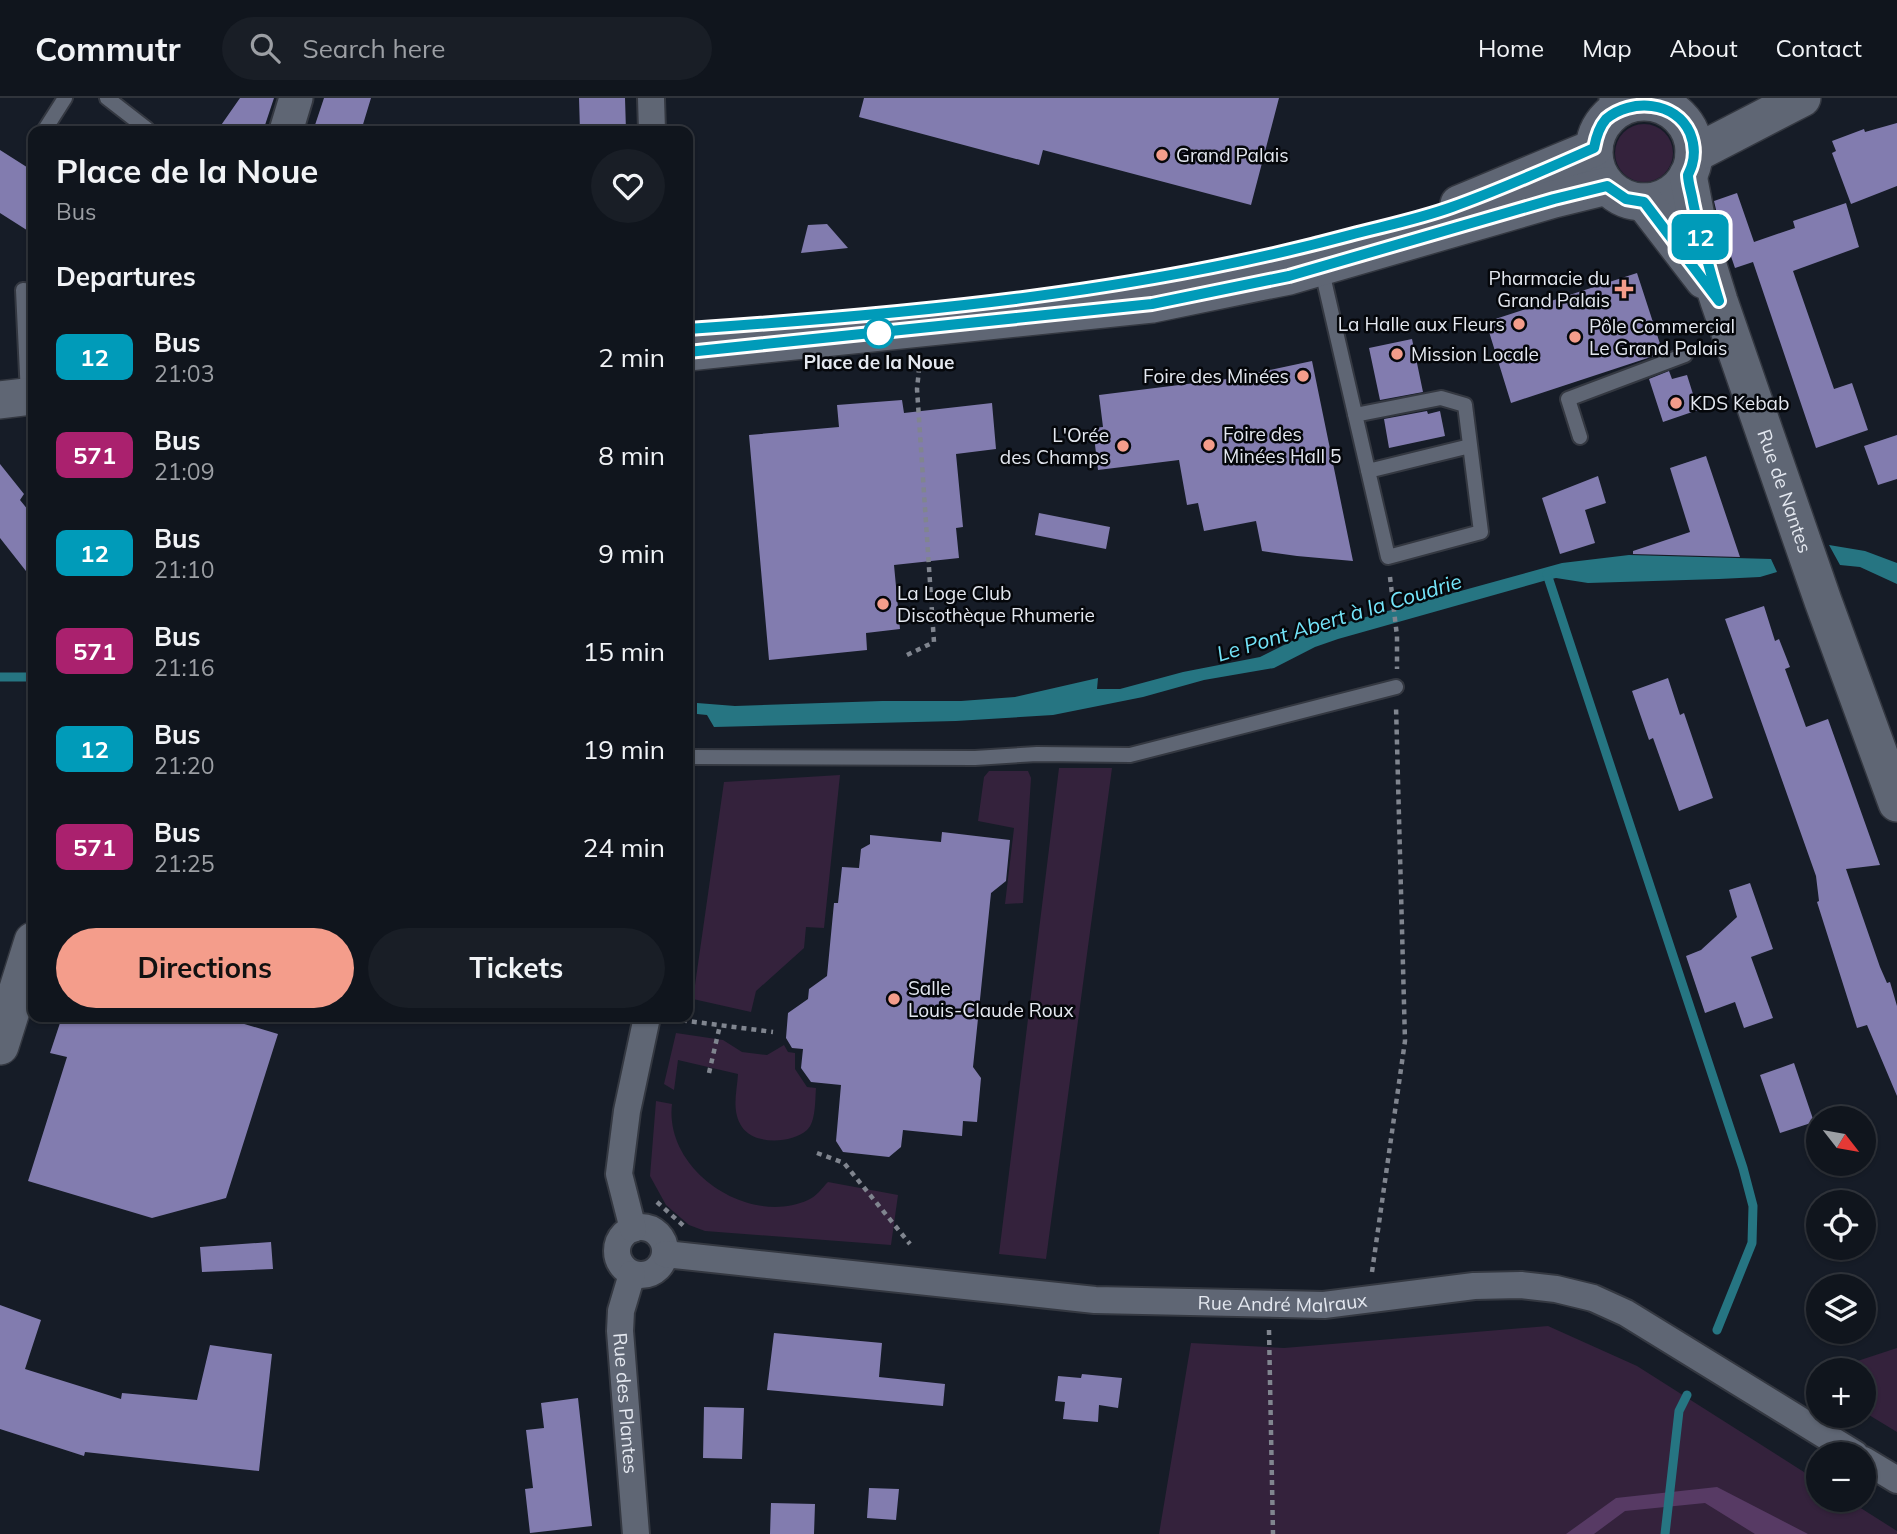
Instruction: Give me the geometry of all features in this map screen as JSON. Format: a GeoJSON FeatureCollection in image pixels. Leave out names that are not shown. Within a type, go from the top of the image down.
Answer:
{"type":"FeatureCollection","features":[{"type":"Feature","properties":{"kind":"main road"},"geometry":{"type":"LineString","coordinates":[[1676,130],[1796,98]]}},
{"type":"Feature","properties":{"kind":"main road"},"geometry":{"type":"LineString","coordinates":[[1676,130],[1802,98]]}},
{"type":"Feature","properties":{"kind":"main road"},"geometry":{"type":"LineString","coordinates":[[1643,101],[1676,130],[1680,186],[1670,195],[1644,202],[1626,199],[1607,186],[1599,175],[1594,148],[1597,133],[1616,104],[1643,101]]}},
{"type":"Feature","properties":{"kind":"main road","name":"Rue de Nantes"},"geometry":{"type":"LineString","coordinates":[[1676,130],[1701,243],[1719,301],[1823,601],[1897,803]]}},
{"type":"Feature","properties":{"kind":"main road"},"geometry":{"type":"LineString","coordinates":[[693,351],[1152,304],[1289,276],[1319,255],[1450,208],[1594,148]]}},
{"type":"Feature","properties":{"kind":"main road"},"geometry":{"type":"LineString","coordinates":[[693,329],[921,309],[1148,281],[1319,255],[1607,186]]}},
{"type":"Feature","properties":{"kind":"main road"},"geometry":{"type":"LineString","coordinates":[[1644,202],[1719,301]]}},
{"type":"Feature","properties":{"kind":"main road"},"geometry":{"type":"LineString","coordinates":[[0,1046],[28,957]]}},
{"type":"Feature","properties":{"kind":"street"},"geometry":{"type":"LineString","coordinates":[[288,126],[296,98]]}},
{"type":"Feature","properties":{"kind":"street"},"geometry":{"type":"LineString","coordinates":[[651,98],[652,126]]}},
{"type":"Feature","properties":{"kind":"street"},"geometry":{"type":"LineString","coordinates":[[633,1228],[619,1174],[627,1111],[657,1024]]}},
{"type":"Feature","properties":{"kind":"street"},"geometry":{"type":"LineString","coordinates":[[633,1228],[649,1228],[661,1238],[665,1254],[658,1268],[646,1275],[632,1274],[624,1268],[618,1260],[617,1251],[624,1233],[633,1228]]}},
{"type":"Feature","properties":{"kind":"street","name":"Rue André Malraux"},"geometry":{"type":"LineString","coordinates":[[665,1254],[1095,1300],[1324,1305],[1474,1286],[1521,1285],[1556,1289],[1593,1298],[1659,1333],[1836,1442]]}},
{"type":"Feature","properties":{"kind":"street","name":"Rue des Plantes"},"geometry":{"type":"LineString","coordinates":[[632,1274],[621,1311],[620,1331],[636,1534]]}},
{"type":"Feature","properties":{"kind":"street"},"geometry":{"type":"LineString","coordinates":[[1876,1467],[1897,1480]]}},
{"type":"Feature","properties":{"kind":"lane"},"geometry":{"type":"LineString","coordinates":[[47,126],[65,98]]}},
{"type":"Feature","properties":{"kind":"lane"},"geometry":{"type":"LineString","coordinates":[[107,98],[143,126]]}},
{"type":"Feature","properties":{"kind":"lane"},"geometry":{"type":"LineString","coordinates":[[1319,255],[1355,415],[1388,557],[1482,532],[1465,405],[1441,398],[1355,415]]}},
{"type":"Feature","properties":{"kind":"lane"},"geometry":{"type":"LineString","coordinates":[[20,397],[23,290],[28,290]]}},
{"type":"Feature","properties":{"kind":"lane"},"geometry":{"type":"LineString","coordinates":[[1580,437],[1568,399],[1685,355]]}},
{"type":"Feature","properties":{"kind":"lane"},"geometry":{"type":"LineString","coordinates":[[1368,471],[1470,446]]}},
{"type":"Feature","properties":{"kind":"lane"},"geometry":{"type":"LineString","coordinates":[[693,757],[975,758],[1037,754],[1130,755],[1396,687]]}},
{"type":"Feature","properties":{"kind":"path"},"geometry":{"type":"LineString","coordinates":[[907,655],[934,642],[917,389],[924,328]]}},
{"type":"Feature","properties":{"kind":"path"},"geometry":{"type":"LineString","coordinates":[[1370,1301],[1405,1041],[1397,636],[1391,590]]}},
{"type":"Feature","properties":{"kind":"path"},"geometry":{"type":"LineString","coordinates":[[693,1022],[773,1032]]}},
{"type":"Feature","properties":{"kind":"path"},"geometry":{"type":"LineString","coordinates":[[709,1073],[720,1025]]}},
{"type":"Feature","properties":{"kind":"path"},"geometry":{"type":"LineString","coordinates":[[817,1153],[844,1163],[910,1244]]}},
{"type":"Feature","properties":{"kind":"path"},"geometry":{"type":"LineString","coordinates":[[654,1195],[658,1205],[685,1228],[695,1232]]}},
{"type":"Feature","properties":{"kind":"path"},"geometry":{"type":"LineString","coordinates":[[1270,1304],[1273,1534]]}},
{"type":"Feature","properties":{"kind":"shaded area"},"geometry":{"type":"Polygon","coordinates":[[[1644,124],[1655,126],[1668,137],[1673,153],[1671,164],[1660,177],[1644,182],[1633,180],[1620,169],[1615,153],[1617,142],[1628,129],[1644,124]]]}},
{"type":"Feature","properties":{"kind":"shaded area"},"geometry":{"type":"Polygon","coordinates":[[[1059,768],[1112,768],[1046,1259],[999,1254],[1059,768]]]}},
{"type":"Feature","properties":{"kind":"shaded area"},"geometry":{"type":"Polygon","coordinates":[[[989,771],[1028,771],[1031,778],[1023,903],[1005,904],[1014,828],[978,821],[984,777],[989,771]]]}},
{"type":"Feature","properties":{"kind":"shaded area"},"geometry":{"type":"Polygon","coordinates":[[[840,775],[824,928],[806,927],[804,948],[756,991],[751,1012],[693,999],[724,782],[840,775]]]}},
{"type":"Feature","properties":{"kind":"shaded area"},"geometry":{"type":"Polygon","coordinates":[[[676,1033],[723,1040],[742,1052],[767,1055],[784,1045],[788,1052],[795,1053],[795,1069],[807,1087],[816,1088],[810,1126],[800,1135],[783,1140],[764,1140],[748,1133],[742,1127],[737,1114],[738,1074],[678,1060],[674,1090],[664,1084],[676,1033]]]}},
{"type":"Feature","properties":{"kind":"shaded area"},"geometry":{"type":"Polygon","coordinates":[[[656,1101],[672,1104],[673,1128],[682,1151],[696,1171],[715,1187],[737,1199],[761,1206],[785,1206],[811,1199],[828,1182],[898,1195],[891,1245],[705,1231],[689,1225],[666,1205],[650,1176],[656,1101]]]}},
{"type":"Feature","properties":{"kind":"shaded area"},"geometry":{"type":"Polygon","coordinates":[[[1548,1326],[1637,1366],[1806,1473],[1806,1512],[1867,1512],[1897,1531],[1897,1534],[1159,1534],[1191,1343],[1284,1348],[1548,1326]]]}},
{"type":"Feature","properties":{"kind":"shaded area"},"geometry":{"type":"Polygon","coordinates":[[[1897,1348],[1897,1432],[1876,1419],[1876,1358],[1867,1358],[1897,1348]]]}},
{"type":"Feature","properties":{"kind":"shaded area"},"geometry":{"type":"Polygon","coordinates":[[[1717,1487],[1808,1534],[1755,1534],[1705,1503],[1625,1511],[1594,1534],[1566,1534],[1616,1498],[1717,1487]]]}},
{"type":"Feature","properties":{"kind":"water"},"geometry":{"type":"Polygon","coordinates":[[[1829,545],[1865,551],[1897,563],[1897,584],[1860,567],[1840,565],[1829,545]]]}},
{"type":"Feature","properties":{"kind":"water"},"geometry":{"type":"Polygon","coordinates":[[[1629,555],[1771,559],[1777,572],[1760,577],[1588,583],[1556,578],[1338,639],[1315,647],[1274,668],[1204,680],[1143,697],[1053,715],[956,721],[714,727],[707,715],[697,714],[697,703],[735,706],[961,701],[1015,697],[1098,678],[1097,689],[1120,689],[1183,672],[1260,657],[1308,633],[1562,563],[1629,555]]]}},
{"type":"Feature","properties":{"kind":"building"},"geometry":{"type":"Polygon","coordinates":[[[240,98],[274,98],[265,126],[220,126],[240,98]]]}},
{"type":"Feature","properties":{"kind":"building"},"geometry":{"type":"Polygon","coordinates":[[[324,98],[371,98],[363,126],[315,126],[324,98]]]}},
{"type":"Feature","properties":{"kind":"building"},"geometry":{"type":"Polygon","coordinates":[[[579,98],[625,98],[626,126],[580,126],[579,98]]]}},
{"type":"Feature","properties":{"kind":"building","name":"Grand Palais"},"geometry":{"type":"Polygon","coordinates":[[[864,98],[1279,98],[1251,205],[1043,150],[1039,165],[859,117],[864,98]]]}},
{"type":"Feature","properties":{"kind":"building"},"geometry":{"type":"Polygon","coordinates":[[[1897,123],[1897,186],[1851,204],[1832,153],[1836,151],[1832,141],[1864,129],[1865,132],[1897,123]]]}},
{"type":"Feature","properties":{"kind":"building"},"geometry":{"type":"Polygon","coordinates":[[[0,150],[28,168],[28,231],[0,213],[0,150]]]}},
{"type":"Feature","properties":{"kind":"building"},"geometry":{"type":"Polygon","coordinates":[[[1737,193],[1754,242],[1795,228],[1793,221],[1846,203],[1859,247],[1793,271],[1834,389],[1852,383],[1868,430],[1816,448],[1753,262],[1735,268],[1718,218],[1714,201],[1737,193]]]}},
{"type":"Feature","properties":{"kind":"building"},"geometry":{"type":"Polygon","coordinates":[[[827,224],[848,248],[801,253],[808,225],[827,224]]]}},
{"type":"Feature","properties":{"kind":"building","name":"Pôle Commercial Le Grand Palais"},"geometry":{"type":"Polygon","coordinates":[[[1637,273],[1663,353],[1511,403],[1486,322],[1637,273]]]}},
{"type":"Feature","properties":{"kind":"building"},"geometry":{"type":"Polygon","coordinates":[[[1412,339],[1423,392],[1380,400],[1369,348],[1412,339]]]}},
{"type":"Feature","properties":{"kind":"building"},"geometry":{"type":"Polygon","coordinates":[[[1312,361],[1353,561],[1262,551],[1256,521],[1204,531],[1198,503],[1187,505],[1179,460],[1098,470],[1093,428],[1103,427],[1099,395],[1227,379],[1312,361]]]}},
{"type":"Feature","properties":{"kind":"building"},"geometry":{"type":"Polygon","coordinates":[[[1669,371],[1672,379],[1687,375],[1698,410],[1663,422],[1649,379],[1669,371]]]}},
{"type":"Feature","properties":{"kind":"building"},"geometry":{"type":"Polygon","coordinates":[[[902,400],[904,413],[992,403],[996,449],[956,454],[963,527],[956,528],[959,558],[894,565],[900,629],[866,633],[867,650],[769,660],[749,435],[839,427],[837,405],[902,400]]]}},
{"type":"Feature","properties":{"kind":"building"},"geometry":{"type":"Polygon","coordinates":[[[1427,411],[1428,414],[1440,411],[1445,436],[1389,448],[1384,419],[1427,411]]]}},
{"type":"Feature","properties":{"kind":"building"},"geometry":{"type":"Polygon","coordinates":[[[1897,435],[1897,479],[1878,485],[1864,446],[1897,435]]]}},
{"type":"Feature","properties":{"kind":"building"},"geometry":{"type":"Polygon","coordinates":[[[1706,456],[1740,557],[1633,554],[1633,551],[1690,532],[1670,468],[1706,456]]]}},
{"type":"Feature","properties":{"kind":"building"},"geometry":{"type":"Polygon","coordinates":[[[0,464],[24,494],[20,500],[28,510],[28,574],[0,538],[0,464]]]}},
{"type":"Feature","properties":{"kind":"building"},"geometry":{"type":"Polygon","coordinates":[[[1598,476],[1606,503],[1585,510],[1595,543],[1560,554],[1542,498],[1598,476]]]}},
{"type":"Feature","properties":{"kind":"building"},"geometry":{"type":"Polygon","coordinates":[[[1039,513],[1110,527],[1106,549],[1035,535],[1039,513]]]}},
{"type":"Feature","properties":{"kind":"building"},"geometry":{"type":"Polygon","coordinates":[[[1764,606],[1775,641],[1779,639],[1790,667],[1785,669],[1806,727],[1828,719],[1880,865],[1846,869],[1880,967],[1887,983],[1890,982],[1897,1006],[1897,1096],[1867,1025],[1857,1028],[1817,902],[1816,876],[1725,619],[1764,606]]]}},
{"type":"Feature","properties":{"kind":"building"},"geometry":{"type":"Polygon","coordinates":[[[1668,678],[1680,715],[1684,713],[1713,798],[1679,811],[1653,738],[1649,740],[1632,691],[1668,678]]]}},
{"type":"Feature","properties":{"kind":"building","name":"Salle Louis-Claude Roux"},"geometry":{"type":"Polygon","coordinates":[[[942,832],[1010,840],[1006,881],[991,893],[973,1067],[981,1078],[977,1122],[963,1121],[962,1136],[903,1130],[901,1147],[889,1157],[843,1152],[836,1141],[841,1085],[811,1082],[801,1068],[803,1049],[792,1048],[786,1038],[788,1013],[808,999],[809,989],[827,976],[834,903],[838,903],[842,867],[859,868],[861,849],[870,844],[870,835],[941,842],[942,832]]]}},
{"type":"Feature","properties":{"kind":"building"},"geometry":{"type":"Polygon","coordinates":[[[1750,883],[1773,949],[1751,957],[1773,1018],[1744,1028],[1735,1002],[1705,1013],[1686,956],[1701,950],[1737,917],[1729,890],[1750,883]]]}},
{"type":"Feature","properties":{"kind":"building"},"geometry":{"type":"Polygon","coordinates":[[[60,1022],[238,1022],[278,1034],[226,1198],[152,1218],[28,1181],[67,1057],[50,1053],[60,1022]]]}},
{"type":"Feature","properties":{"kind":"building"},"geometry":{"type":"Polygon","coordinates":[[[1794,1063],[1809,1106],[1806,1106],[1806,1125],[1780,1133],[1760,1075],[1794,1063]]]}},
{"type":"Feature","properties":{"kind":"building"},"geometry":{"type":"Polygon","coordinates":[[[271,1242],[273,1269],[202,1272],[200,1247],[271,1242]]]}},
{"type":"Feature","properties":{"kind":"building"},"geometry":{"type":"Polygon","coordinates":[[[0,1305],[41,1320],[25,1369],[121,1399],[122,1393],[197,1400],[210,1345],[272,1354],[259,1471],[85,1452],[84,1456],[0,1429],[0,1305]]]}},
{"type":"Feature","properties":{"kind":"building"},"geometry":{"type":"Polygon","coordinates":[[[774,1333],[882,1343],[879,1377],[945,1384],[943,1406],[767,1390],[774,1333]]]}},
{"type":"Feature","properties":{"kind":"building"},"geometry":{"type":"Polygon","coordinates":[[[1082,1374],[1122,1378],[1118,1408],[1099,1405],[1098,1422],[1063,1419],[1065,1402],[1055,1401],[1058,1376],[1081,1378],[1082,1374]]]}},
{"type":"Feature","properties":{"kind":"building"},"geometry":{"type":"Polygon","coordinates":[[[578,1398],[592,1526],[530,1533],[525,1489],[533,1488],[526,1430],[544,1428],[541,1403],[578,1398]]]}},
{"type":"Feature","properties":{"kind":"building"},"geometry":{"type":"Polygon","coordinates":[[[704,1407],[744,1408],[742,1459],[703,1458],[704,1407]]]}},
{"type":"Feature","properties":{"kind":"building"},"geometry":{"type":"Polygon","coordinates":[[[869,1488],[899,1489],[896,1520],[867,1518],[869,1488]]]}},
{"type":"Feature","properties":{"kind":"building"},"geometry":{"type":"Polygon","coordinates":[[[771,1503],[815,1504],[814,1534],[770,1534],[771,1503]]]}},
{"type":"Feature","properties":{"kind":"waterway"},"geometry":{"type":"LineString","coordinates":[[1547,574],[1743,1168],[1753,1206],[1752,1243],[1717,1330]]}},
{"type":"Feature","properties":{"kind":"waterway","name":"Le Pont Abert à la Coudrie"},"geometry":{"type":"LineString","coordinates":[[0,677],[28,677]]}},
{"type":"Feature","properties":{"kind":"waterway"},"geometry":{"type":"LineString","coordinates":[[1665,1534],[1679,1411],[1687,1395]]}},
{"type":"Feature","properties":{"kind":"bus line","name":"12"},"geometry":{"type":"LineString","coordinates":[[693,329],[921,309],[1148,281],[1284,253],[1450,208],[1545,170],[1594,148],[1597,133],[1605,119],[1616,110],[1643,101],[1657,103],[1672,110],[1684,122],[1692,137],[1694,154],[1688,175],[1701,243],[1719,301],[1644,202],[1626,199],[1607,186],[1289,276],[1152,304],[693,352]]}},
{"type":"Feature","properties":{"kind":"place","name":"Grand Palais"},"geometry":{"type":"Point","coordinates":[1162,155]}},
{"type":"Feature","properties":{"kind":"place","name":"Pharmacie du Grand Palais"},"geometry":{"type":"Point","coordinates":[1624,289]}},
{"type":"Feature","properties":{"kind":"place","name":"La Halle aux Fleurs"},"geometry":{"type":"Point","coordinates":[1519,324]}},
{"type":"Feature","properties":{"kind":"place","name":"Place de la Noue"},"geometry":{"type":"Point","coordinates":[879,333]}},
{"type":"Feature","properties":{"kind":"place","name":"Pôle Commercial Le Grand Palais"},"geometry":{"type":"Point","coordinates":[1575,337]}},
{"type":"Feature","properties":{"kind":"place","name":"Mission Locale"},"geometry":{"type":"Point","coordinates":[1397,354]}},
{"type":"Feature","properties":{"kind":"place","name":"Foire des Minées"},"geometry":{"type":"Point","coordinates":[1303,376]}},
{"type":"Feature","properties":{"kind":"place","name":"KDS Kebab"},"geometry":{"type":"Point","coordinates":[1676,403]}},
{"type":"Feature","properties":{"kind":"place","name":"Foire des Minées Hall 5"},"geometry":{"type":"Point","coordinates":[1209,445]}},
{"type":"Feature","properties":{"kind":"place","name":"L'Orée des Champs"},"geometry":{"type":"Point","coordinates":[1123,446]}},
{"type":"Feature","properties":{"kind":"place","name":"La Loge Club Discothèque Rhumerie"},"geometry":{"type":"Point","coordinates":[883,604]}},
{"type":"Feature","properties":{"kind":"place","name":"Salle Louis-Claude Roux"},"geometry":{"type":"Point","coordinates":[894,999]}}]}
